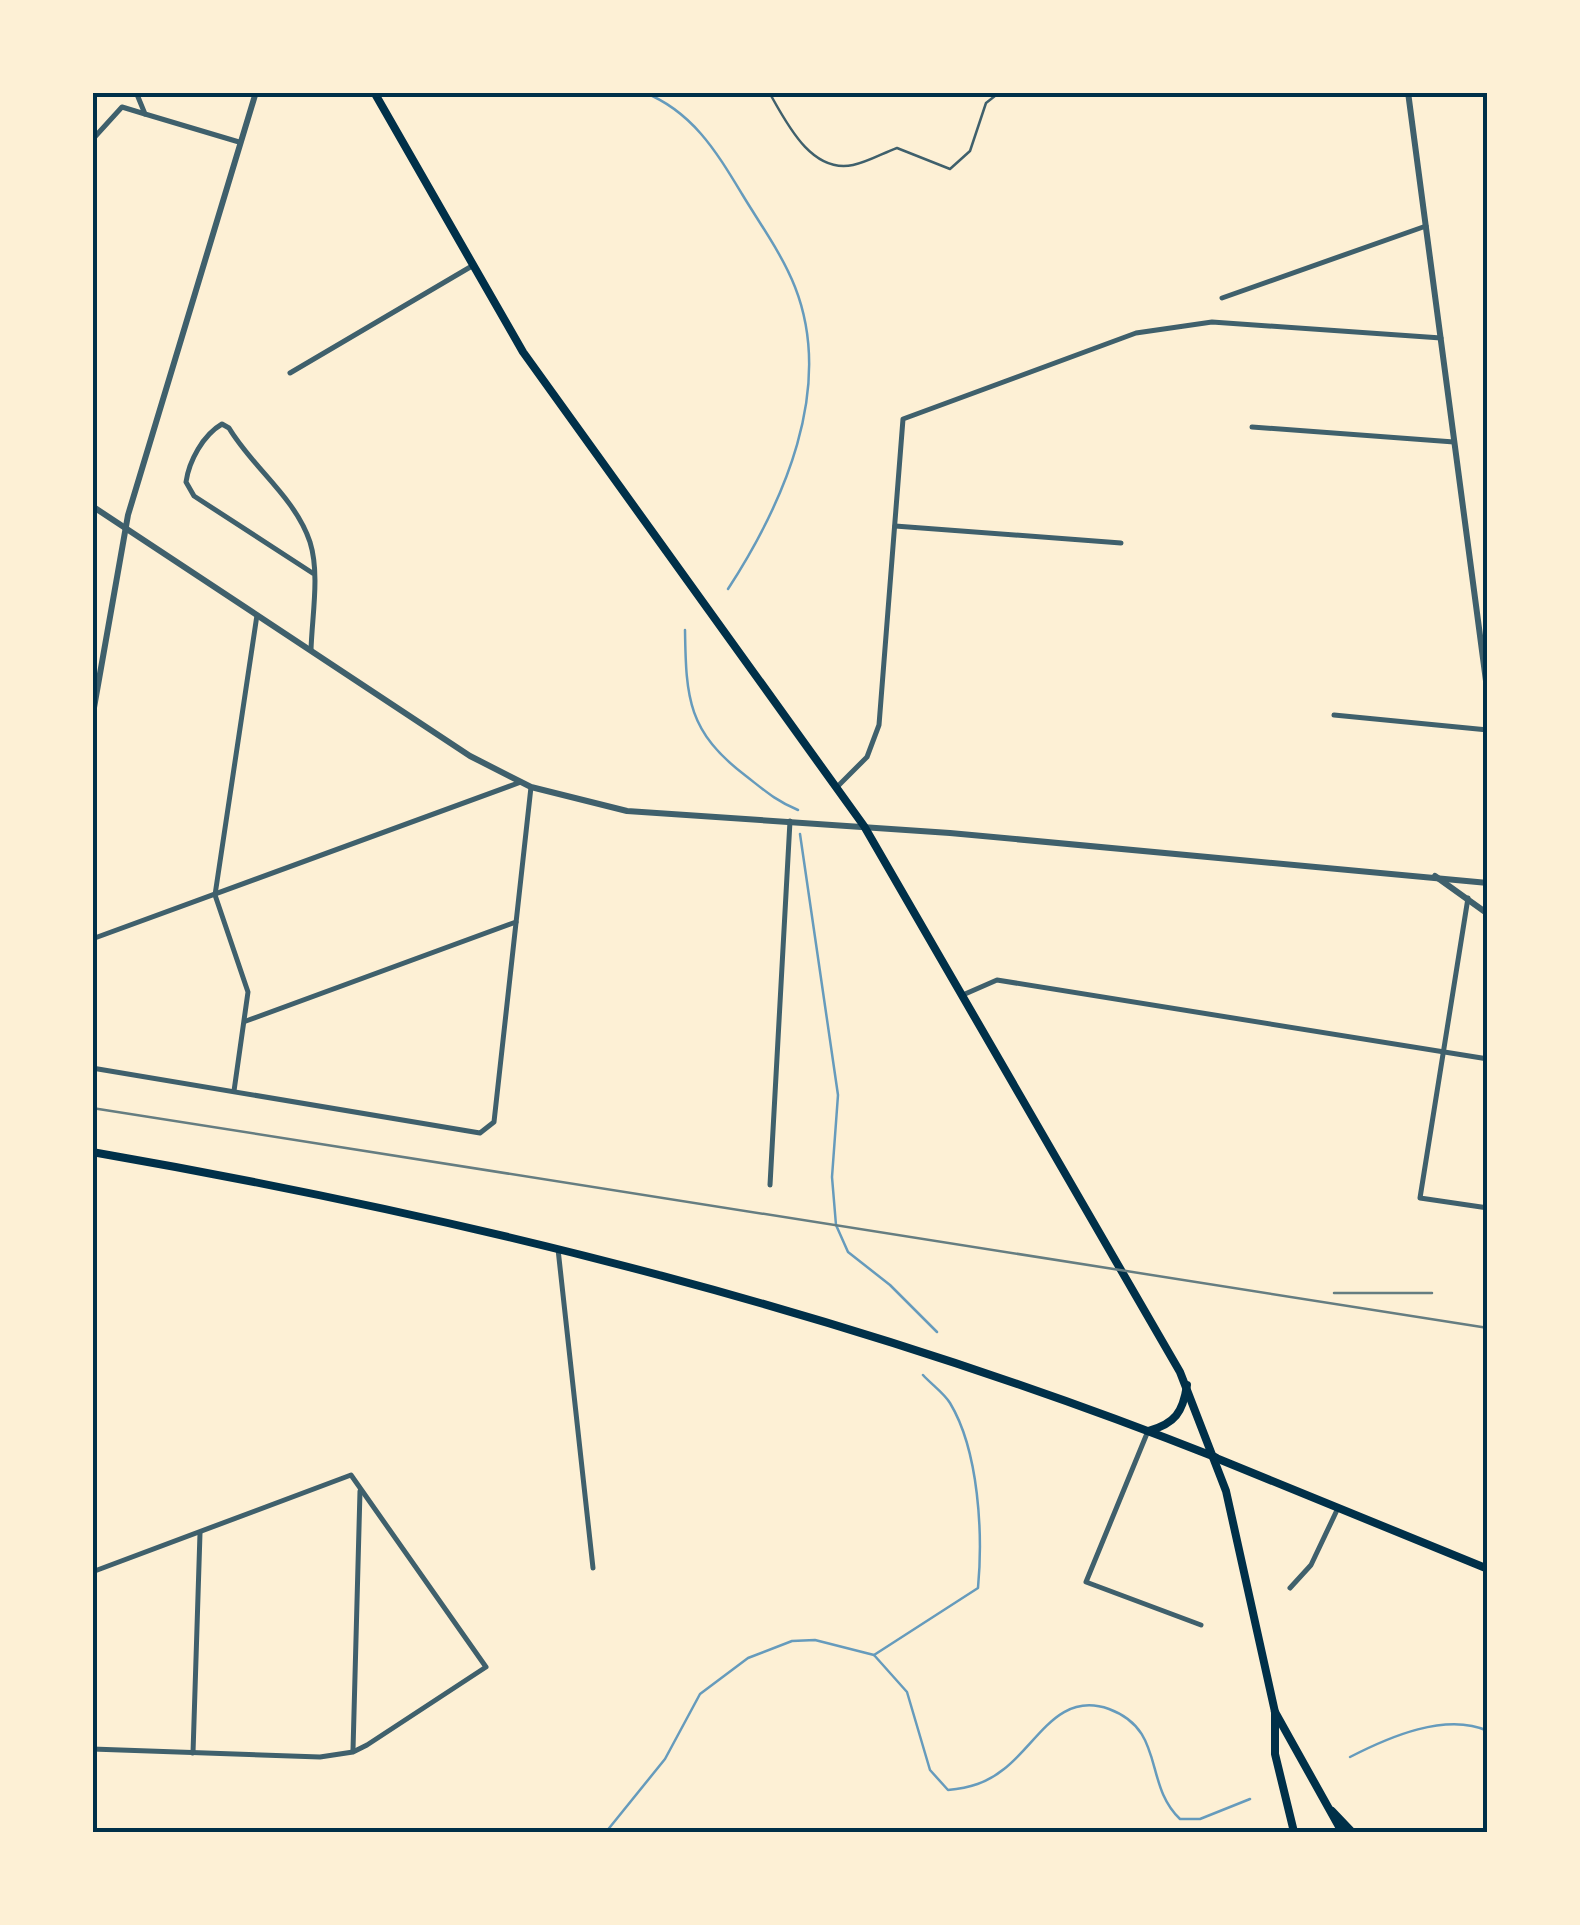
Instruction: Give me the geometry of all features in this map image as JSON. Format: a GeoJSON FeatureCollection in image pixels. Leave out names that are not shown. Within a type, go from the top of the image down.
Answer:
{"type":"FeatureCollection","features":[{"type":"Feature","properties":{"kind":"main road"},"geometry":{"type":"LineString","coordinates":[[374,92],[472,266],[544,381],[688,575],[864,826],[965,994],[1187,1385],[1216,1458],[1275,1712],[1275,1754],[1294,1832]]}},
{"type":"Feature","properties":{"kind":"main road"},"geometry":{"type":"LineString","coordinates":[[92,1152],[345,1198],[558,1246],[860,1330],[1148,1431],[1488,1569]]}},
{"type":"Feature","properties":{"kind":"main road"},"geometry":{"type":"LineString","coordinates":[[1148,1431],[1168,1426],[1178,1416],[1187,1385]]}},
{"type":"Feature","properties":{"kind":"main road"},"geometry":{"type":"LineString","coordinates":[[1275,1712],[1342,1832]]}},
{"type":"Feature","properties":{"kind":"main road"},"geometry":{"type":"LineString","coordinates":[[1332,1811],[1352,1832]]}},
{"type":"Feature","properties":{"kind":"street"},"geometry":{"type":"LineString","coordinates":[[136,92],[145,114]]}},
{"type":"Feature","properties":{"kind":"street"},"geometry":{"type":"LineString","coordinates":[[92,719],[125,527],[256,92]]}},
{"type":"Feature","properties":{"kind":"street"},"geometry":{"type":"LineString","coordinates":[[1408,92],[1488,696]]}},
{"type":"Feature","properties":{"kind":"street"},"geometry":{"type":"LineString","coordinates":[[92,140],[122,108],[240,142]]}},
{"type":"Feature","properties":{"kind":"street"},"geometry":{"type":"LineString","coordinates":[[1222,298],[1426,226]]}},
{"type":"Feature","properties":{"kind":"street"},"geometry":{"type":"LineString","coordinates":[[290,373],[472,266]]}},
{"type":"Feature","properties":{"kind":"street"},"geometry":{"type":"LineString","coordinates":[[836,788],[866,757],[879,724],[903,419],[1136,332],[1212,322],[1441,338]]}},
{"type":"Feature","properties":{"kind":"street"},"geometry":{"type":"LineString","coordinates":[[311,650],[314,574],[310,542],[280,493],[228,428],[222,424],[214,429],[188,465],[186,482],[194,496],[314,574]]}},
{"type":"Feature","properties":{"kind":"street"},"geometry":{"type":"LineString","coordinates":[[1252,427],[1455,442]]}},
{"type":"Feature","properties":{"kind":"street"},"geometry":{"type":"LineString","coordinates":[[92,506],[470,756],[531,787],[626,811],[864,826],[1488,882]]}},
{"type":"Feature","properties":{"kind":"street"},"geometry":{"type":"LineString","coordinates":[[895,526],[1121,544]]}},
{"type":"Feature","properties":{"kind":"street"},"geometry":{"type":"LineString","coordinates":[[234,1090],[248,992],[214,895],[257,615]]}},
{"type":"Feature","properties":{"kind":"street"},"geometry":{"type":"LineString","coordinates":[[1334,715],[1488,730]]}},
{"type":"Feature","properties":{"kind":"street"},"geometry":{"type":"LineString","coordinates":[[92,939],[521,782]]}},
{"type":"Feature","properties":{"kind":"street"},"geometry":{"type":"LineString","coordinates":[[92,1068],[480,1133],[489,1130],[494,1122],[531,787]]}},
{"type":"Feature","properties":{"kind":"street"},"geometry":{"type":"LineString","coordinates":[[770,1185],[790,821]]}},
{"type":"Feature","properties":{"kind":"street"},"geometry":{"type":"LineString","coordinates":[[1434,876],[1488,914]]}},
{"type":"Feature","properties":{"kind":"street"},"geometry":{"type":"LineString","coordinates":[[1468,897],[1420,1198],[1488,1208]]}},
{"type":"Feature","properties":{"kind":"street"},"geometry":{"type":"LineString","coordinates":[[245,1021],[516,922]]}},
{"type":"Feature","properties":{"kind":"street"},"geometry":{"type":"LineString","coordinates":[[965,994],[996,980],[1488,1059]]}},
{"type":"Feature","properties":{"kind":"street"},"geometry":{"type":"LineString","coordinates":[[558,1246],[593,1568]]}},
{"type":"Feature","properties":{"kind":"street"},"geometry":{"type":"LineString","coordinates":[[1148,1431],[1086,1582],[1201,1625]]}},
{"type":"Feature","properties":{"kind":"street"},"geometry":{"type":"LineString","coordinates":[[92,1572],[351,1475],[486,1667],[353,1752],[320,1756],[92,1749]]}},
{"type":"Feature","properties":{"kind":"street"},"geometry":{"type":"LineString","coordinates":[[353,1752],[360,1488]]}},
{"type":"Feature","properties":{"kind":"street"},"geometry":{"type":"LineString","coordinates":[[1290,1588],[1311,1566],[1338,1508]]}},
{"type":"Feature","properties":{"kind":"street"},"geometry":{"type":"LineString","coordinates":[[193,1753],[200,1533]]}},
{"type":"Feature","properties":{"kind":"lane"},"geometry":{"type":"LineString","coordinates":[[769,92],[794,135],[821,161],[850,166],[897,148],[950,170],[970,151],[986,102],[1000,92]]}},
{"type":"Feature","properties":{"kind":"waterway"},"geometry":{"type":"LineString","coordinates":[[643,92],[689,121],[722,163],[784,263],[806,326],[806,405],[797,444],[767,520],[728,589]]}},
{"type":"Feature","properties":{"kind":"waterway"},"geometry":{"type":"LineString","coordinates":[[685,630],[689,695],[701,729],[727,760],[770,795],[798,810]]}},
{"type":"Feature","properties":{"kind":"waterway"},"geometry":{"type":"LineString","coordinates":[[800,834],[838,1095],[832,1177],[836,1225],[848,1252],[890,1285],[937,1332]]}},
{"type":"Feature","properties":{"kind":"waterway"},"geometry":{"type":"LineString","coordinates":[[874,1655],[978,1588],[979,1518],[973,1468],[950,1403],[923,1375]]}},
{"type":"Feature","properties":{"kind":"waterway"},"geometry":{"type":"LineString","coordinates":[[606,1832],[665,1759],[700,1694],[748,1658],[792,1641],[815,1640],[874,1655],[907,1692],[930,1770],[948,1790],[991,1778],[1062,1713],[1091,1705],[1127,1718],[1139,1730],[1161,1790],[1180,1819],[1200,1819],[1250,1799]]}},
{"type":"Feature","properties":{"kind":"waterway"},"geometry":{"type":"LineString","coordinates":[[1350,1757],[1418,1729],[1454,1724],[1488,1731]]}},
{"type":"Feature","properties":{"kind":"railway"},"geometry":{"type":"LineString","coordinates":[[92,1108],[1488,1328]]}},
{"type":"Feature","properties":{"kind":"railway"},"geometry":{"type":"LineString","coordinates":[[1334,1293],[1432,1293]]}}]}
